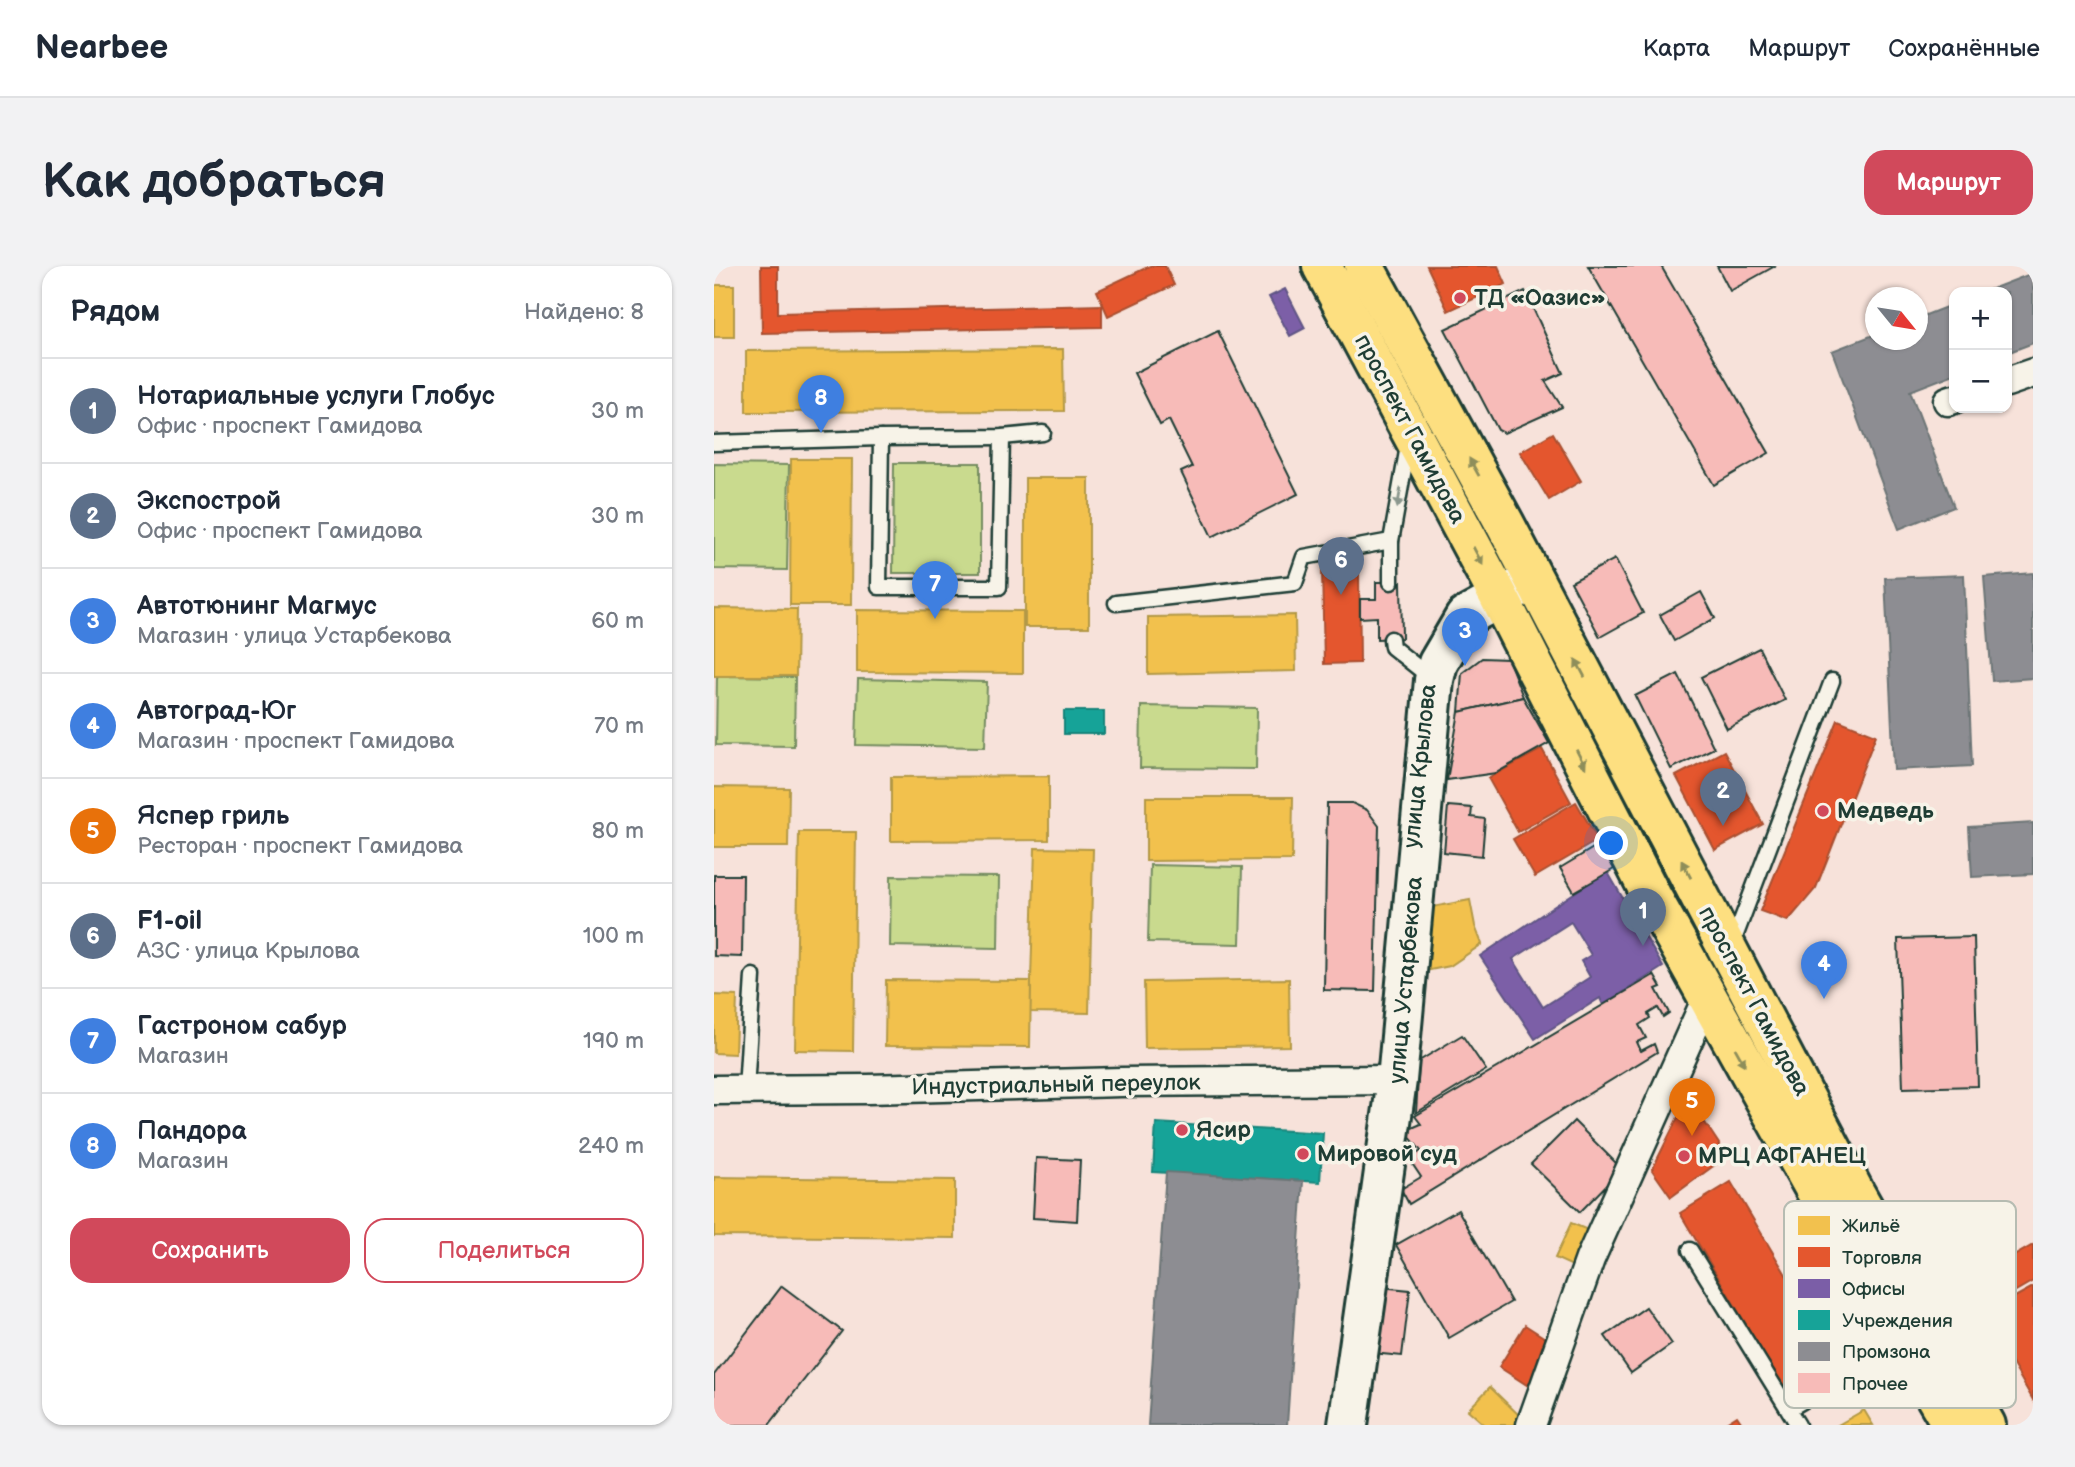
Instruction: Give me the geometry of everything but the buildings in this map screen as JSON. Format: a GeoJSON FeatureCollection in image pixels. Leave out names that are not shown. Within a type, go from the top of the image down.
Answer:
{"type":"FeatureCollection","features":[{"type":"Feature","properties":{"kind":"main road","name":"проспект Гамидова"},"geometry":{"type":"LineString","coordinates":[[1322,266],[1411,431],[1515,586],[1729,953],[1839,1199]]}},
{"type":"Feature","properties":{"kind":"main road","name":"проспект Гамидова"},"geometry":{"type":"LineString","coordinates":[[1364,266],[1506,524],[1515,586],[1645,885],[1707,998],[1839,1199]]}},
{"type":"Feature","properties":{"kind":"main road","name":"улица Крылова"},"geometry":{"type":"LineString","coordinates":[[1339,1425],[1393,1080],[1434,661],[1462,614],[1515,586]]}},
{"type":"Feature","properties":{"kind":"main road","name":"улица Устарбекова"},"geometry":{"type":"LineString","coordinates":[[1348,1425],[1393,1080]]}},
{"type":"Feature","properties":{"kind":"main road","name":"проспект Гамидова"},"geometry":{"type":"LineString","coordinates":[[1942,1408],[1952,1425]]}},
{"type":"Feature","properties":{"kind":"main road","name":"проспект Гамидова"},"geometry":{"type":"LineString","coordinates":[[1975,1408],[1986,1425]]}},
{"type":"Feature","properties":{"kind":"street"},"geometry":{"type":"LineString","coordinates":[[2012,380],[2033,373]]}},
{"type":"Feature","properties":{"kind":"street"},"geometry":{"type":"LineString","coordinates":[[1531,1425],[1590,1259],[1707,998]]}},
{"type":"Feature","properties":{"kind":"street","name":"Индустриальный переулок"},"geometry":{"type":"LineString","coordinates":[[714,1090],[1393,1080]]}},
{"type":"Feature","properties":{"kind":"lane"},"geometry":{"type":"LineString","coordinates":[[1391,582],[1391,541],[1411,431]]}},
{"type":"Feature","properties":{"kind":"lane"},"geometry":{"type":"LineString","coordinates":[[714,443],[1002,437],[1043,433]]}},
{"type":"Feature","properties":{"kind":"lane"},"geometry":{"type":"LineString","coordinates":[[881,438],[879,587],[999,587],[1002,437]]}},
{"type":"Feature","properties":{"kind":"lane"},"geometry":{"type":"LineString","coordinates":[[1116,603],[1295,583],[1304,556],[1391,541]]}},
{"type":"Feature","properties":{"kind":"lane"},"geometry":{"type":"LineString","coordinates":[[1391,639],[1392,647],[1431,678]]}},
{"type":"Feature","properties":{"kind":"lane"},"geometry":{"type":"LineString","coordinates":[[1729,953],[1832,681]]}},
{"type":"Feature","properties":{"kind":"lane"},"geometry":{"type":"LineString","coordinates":[[746,1090],[753,976]]}},
{"type":"Feature","properties":{"kind":"lane"},"geometry":{"type":"LineString","coordinates":[[1689,1250],[1784,1401]]}},
{"type":"Feature","properties":{"kind":"lane"},"geometry":{"type":"LineString","coordinates":[[1789,1409],[1798,1425]]}},
{"type":"Feature","properties":{"kind":"green space"},"geometry":{"type":"Polygon","coordinates":[[[894,463],[980,463],[980,573],[893,573],[894,463]]]}},
{"type":"Feature","properties":{"kind":"green space"},"geometry":{"type":"Polygon","coordinates":[[[714,464],[789,465],[787,570],[714,569],[714,464]]]}},
{"type":"Feature","properties":{"kind":"green space"},"geometry":{"type":"Polygon","coordinates":[[[717,676],[795,677],[794,746],[716,745],[717,676]]]}},
{"type":"Feature","properties":{"kind":"green space"},"geometry":{"type":"Polygon","coordinates":[[[858,679],[987,682],[985,747],[856,745],[858,679]]]}},
{"type":"Feature","properties":{"kind":"green space"},"geometry":{"type":"Polygon","coordinates":[[[1141,706],[1257,708],[1256,769],[1140,768],[1141,706]]]}},
{"type":"Feature","properties":{"kind":"green space"},"geometry":{"type":"Polygon","coordinates":[[[1150,865],[1242,867],[1240,944],[1148,942],[1150,865]]]}},
{"type":"Feature","properties":{"kind":"green space"},"geometry":{"type":"Polygon","coordinates":[[[891,876],[999,877],[998,948],[890,946],[891,876]]]}},
{"type":"Feature","properties":{"kind":"place","name":"ТД «Оазис»"},"geometry":{"type":"Point","coordinates":[1460,298]}},
{"type":"Feature","properties":{"kind":"place","name":"Пандора"},"geometry":{"type":"Point","coordinates":[821,433]}},
{"type":"Feature","properties":{"kind":"place","name":"F1-oil"},"geometry":{"type":"Point","coordinates":[1341,595]}},
{"type":"Feature","properties":{"kind":"place","name":"Гастроном сабур"},"geometry":{"type":"Point","coordinates":[935,619]}},
{"type":"Feature","properties":{"kind":"place","name":"Автотюнинг Магмус"},"geometry":{"type":"Point","coordinates":[1465,666]}},
{"type":"Feature","properties":{"kind":"place","name":"Медведь"},"geometry":{"type":"Point","coordinates":[1823,811]}},
{"type":"Feature","properties":{"kind":"place","name":"Экспострой"},"geometry":{"type":"Point","coordinates":[1723,826]}},
{"type":"Feature","properties":{"kind":"place","name":"Нотариальные услуги Глобус"},"geometry":{"type":"Point","coordinates":[1643,946]}},
{"type":"Feature","properties":{"kind":"place","name":"Автоград-Юг"},"geometry":{"type":"Point","coordinates":[1824,999]}},
{"type":"Feature","properties":{"kind":"place","name":"Ясир"},"geometry":{"type":"Point","coordinates":[1182,1130]}},
{"type":"Feature","properties":{"kind":"place","name":"Яспер гриль"},"geometry":{"type":"Point","coordinates":[1692,1136]}},
{"type":"Feature","properties":{"kind":"place","name":"Мировой суд"},"geometry":{"type":"Point","coordinates":[1303,1154]}},
{"type":"Feature","properties":{"kind":"place","name":"МРЦ АФГАНЕЦ"},"geometry":{"type":"Point","coordinates":[1684,1156]}}]}
